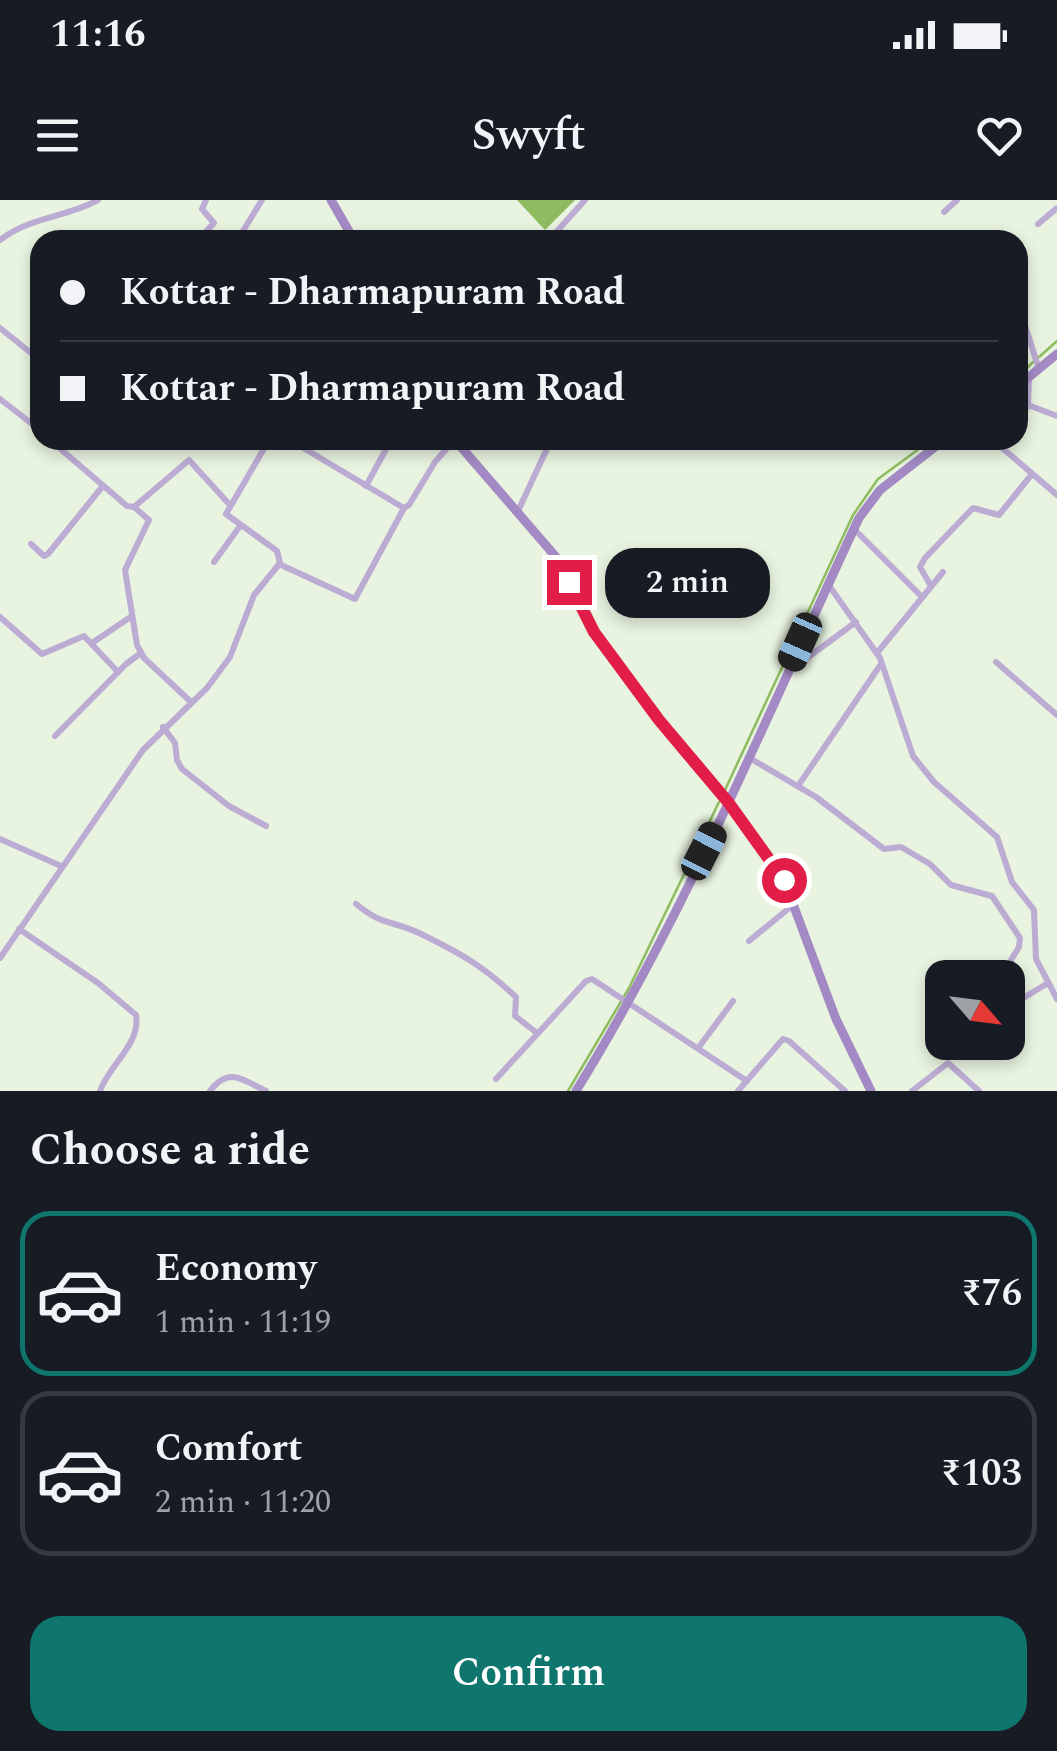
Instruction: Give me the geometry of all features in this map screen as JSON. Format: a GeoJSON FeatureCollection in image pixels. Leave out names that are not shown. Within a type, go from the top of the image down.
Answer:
{"type":"FeatureCollection","features":[{"type":"Feature","properties":{"kind":"main road"},"geometry":{"type":"LineString","coordinates":[[330,200],[348,230]]}},
{"type":"Feature","properties":{"kind":"main road"},"geometry":{"type":"LineString","coordinates":[[1029,377],[1037,365],[1057,354]]}},
{"type":"Feature","properties":{"kind":"main road"},"geometry":{"type":"LineString","coordinates":[[463,450],[556,557],[594,632],[770,859],[794,904],[830,1004],[871,1091]]}},
{"type":"Feature","properties":{"kind":"main road"},"geometry":{"type":"LineString","coordinates":[[576,1091],[728,802],[854,529],[880,490],[931,450]]}},
{"type":"Feature","properties":{"kind":"street"},"geometry":{"type":"LineString","coordinates":[[0,240],[22,225],[98,200]]}},
{"type":"Feature","properties":{"kind":"street"},"geometry":{"type":"LineString","coordinates":[[243,230],[262,200]]}},
{"type":"Feature","properties":{"kind":"street"},"geometry":{"type":"LineString","coordinates":[[557,230],[585,200]]}},
{"type":"Feature","properties":{"kind":"street"},"geometry":{"type":"LineString","coordinates":[[944,212],[957,200]]}},
{"type":"Feature","properties":{"kind":"street"},"geometry":{"type":"LineString","coordinates":[[201,203],[214,224],[208,230]]}},
{"type":"Feature","properties":{"kind":"street"},"geometry":{"type":"LineString","coordinates":[[1038,224],[1057,208]]}},
{"type":"Feature","properties":{"kind":"street"},"geometry":{"type":"LineString","coordinates":[[0,328],[30,350]]}},
{"type":"Feature","properties":{"kind":"street"},"geometry":{"type":"LineString","coordinates":[[1028,335],[1037,365]]}},
{"type":"Feature","properties":{"kind":"street"},"geometry":{"type":"LineString","coordinates":[[1029,377],[1028,405],[1057,416]]}},
{"type":"Feature","properties":{"kind":"street"},"geometry":{"type":"LineString","coordinates":[[0,399],[30,422]]}},
{"type":"Feature","properties":{"kind":"street"},"geometry":{"type":"LineString","coordinates":[[61,450],[124,505],[134,507],[148,520],[126,566],[140,653],[192,702]]}},
{"type":"Feature","properties":{"kind":"street"},"geometry":{"type":"LineString","coordinates":[[0,958],[143,750],[207,688],[230,657],[254,595],[279,564],[277,551],[226,514],[263,450]]}},
{"type":"Feature","properties":{"kind":"street"},"geometry":{"type":"LineString","coordinates":[[307,450],[404,508]]}},
{"type":"Feature","properties":{"kind":"street"},"geometry":{"type":"LineString","coordinates":[[366,486],[386,450]]}},
{"type":"Feature","properties":{"kind":"street"},"geometry":{"type":"LineString","coordinates":[[279,564],[356,598],[404,508],[445,450]]}},
{"type":"Feature","properties":{"kind":"street"},"geometry":{"type":"LineString","coordinates":[[517,512],[546,450]]}},
{"type":"Feature","properties":{"kind":"street"},"geometry":{"type":"LineString","coordinates":[[1006,450],[1057,494]]}},
{"type":"Feature","properties":{"kind":"street"},"geometry":{"type":"LineString","coordinates":[[134,507],[189,460],[229,504]]}},
{"type":"Feature","properties":{"kind":"street"},"geometry":{"type":"LineString","coordinates":[[930,586],[920,567],[925,558],[973,508],[999,516],[1032,474]]}},
{"type":"Feature","properties":{"kind":"street"},"geometry":{"type":"LineString","coordinates":[[31,544],[47,555],[102,487]]}},
{"type":"Feature","properties":{"kind":"street"},"geometry":{"type":"LineString","coordinates":[[214,562],[240,526]]}},
{"type":"Feature","properties":{"kind":"street"},"geometry":{"type":"LineString","coordinates":[[854,529],[922,597]]}},
{"type":"Feature","properties":{"kind":"street"},"geometry":{"type":"LineString","coordinates":[[877,652],[943,572]]}},
{"type":"Feature","properties":{"kind":"street"},"geometry":{"type":"LineString","coordinates":[[827,582],[877,652],[913,756],[934,782],[987,827],[1001,845],[1012,882],[1034,910],[1036,959],[1057,999]]}},
{"type":"Feature","properties":{"kind":"street"},"geometry":{"type":"LineString","coordinates":[[0,616],[42,654],[80,635],[118,672]]}},
{"type":"Feature","properties":{"kind":"street"},"geometry":{"type":"LineString","coordinates":[[92,643],[132,616]]}},
{"type":"Feature","properties":{"kind":"street"},"geometry":{"type":"LineString","coordinates":[[786,672],[856,622]]}},
{"type":"Feature","properties":{"kind":"street"},"geometry":{"type":"LineString","coordinates":[[55,736],[140,653]]}},
{"type":"Feature","properties":{"kind":"street"},"geometry":{"type":"LineString","coordinates":[[996,662],[1057,715]]}},
{"type":"Feature","properties":{"kind":"street"},"geometry":{"type":"LineString","coordinates":[[798,786],[882,664]]}},
{"type":"Feature","properties":{"kind":"street"},"geometry":{"type":"LineString","coordinates":[[163,727],[175,743],[182,768],[228,806],[266,826]]}},
{"type":"Feature","properties":{"kind":"street"},"geometry":{"type":"LineString","coordinates":[[747,757],[798,786],[878,846],[888,850],[901,846],[930,864],[951,886],[992,896],[1021,942],[1011,960],[1017,988],[1011,1004],[1015,1006],[1048,984]]}},
{"type":"Feature","properties":{"kind":"street"},"geometry":{"type":"LineString","coordinates":[[0,838],[62,866]]}},
{"type":"Feature","properties":{"kind":"street"},"geometry":{"type":"LineString","coordinates":[[356,904],[376,920],[409,929],[472,958],[516,997],[516,1016],[536,1033]]}},
{"type":"Feature","properties":{"kind":"street"},"geometry":{"type":"LineString","coordinates":[[748,941],[794,904]]}},
{"type":"Feature","properties":{"kind":"street"},"geometry":{"type":"LineString","coordinates":[[20,928],[136,1015],[134,1038],[100,1091]]}},
{"type":"Feature","properties":{"kind":"street"},"geometry":{"type":"LineString","coordinates":[[496,1079],[587,980],[594,980],[747,1081]]}},
{"type":"Feature","properties":{"kind":"street"},"geometry":{"type":"LineString","coordinates":[[700,1047],[734,1001]]}},
{"type":"Feature","properties":{"kind":"street"},"geometry":{"type":"LineString","coordinates":[[738,1091],[778,1042],[786,1039],[845,1091]]}},
{"type":"Feature","properties":{"kind":"street"},"geometry":{"type":"LineString","coordinates":[[912,1091],[948,1062],[979,1091]]}},
{"type":"Feature","properties":{"kind":"street"},"geometry":{"type":"LineString","coordinates":[[210,1091],[230,1076],[266,1091]]}},
{"type":"Feature","properties":{"kind":"shaded area"},"geometry":{"type":"Polygon","coordinates":[[[517,200],[575,200],[545,230],[517,200]]]}},
{"type":"Feature","properties":{"kind":"waterway"},"geometry":{"type":"LineString","coordinates":[[1039,357],[1057,341]]}},
{"type":"Feature","properties":{"kind":"waterway"},"geometry":{"type":"LineString","coordinates":[[1028,367],[1033,362]]}},
{"type":"Feature","properties":{"kind":"waterway"},"geometry":{"type":"LineString","coordinates":[[725,790],[853,515],[878,479],[917,450]]}},
{"type":"Feature","properties":{"kind":"waterway"},"geometry":{"type":"LineString","coordinates":[[568,1091],[629,988],[719,802]]}},
{"type":"Feature","properties":{"kind":"route"},"geometry":{"type":"LineString","coordinates":[[569,582],[594,632],[784,880]]}}]}
